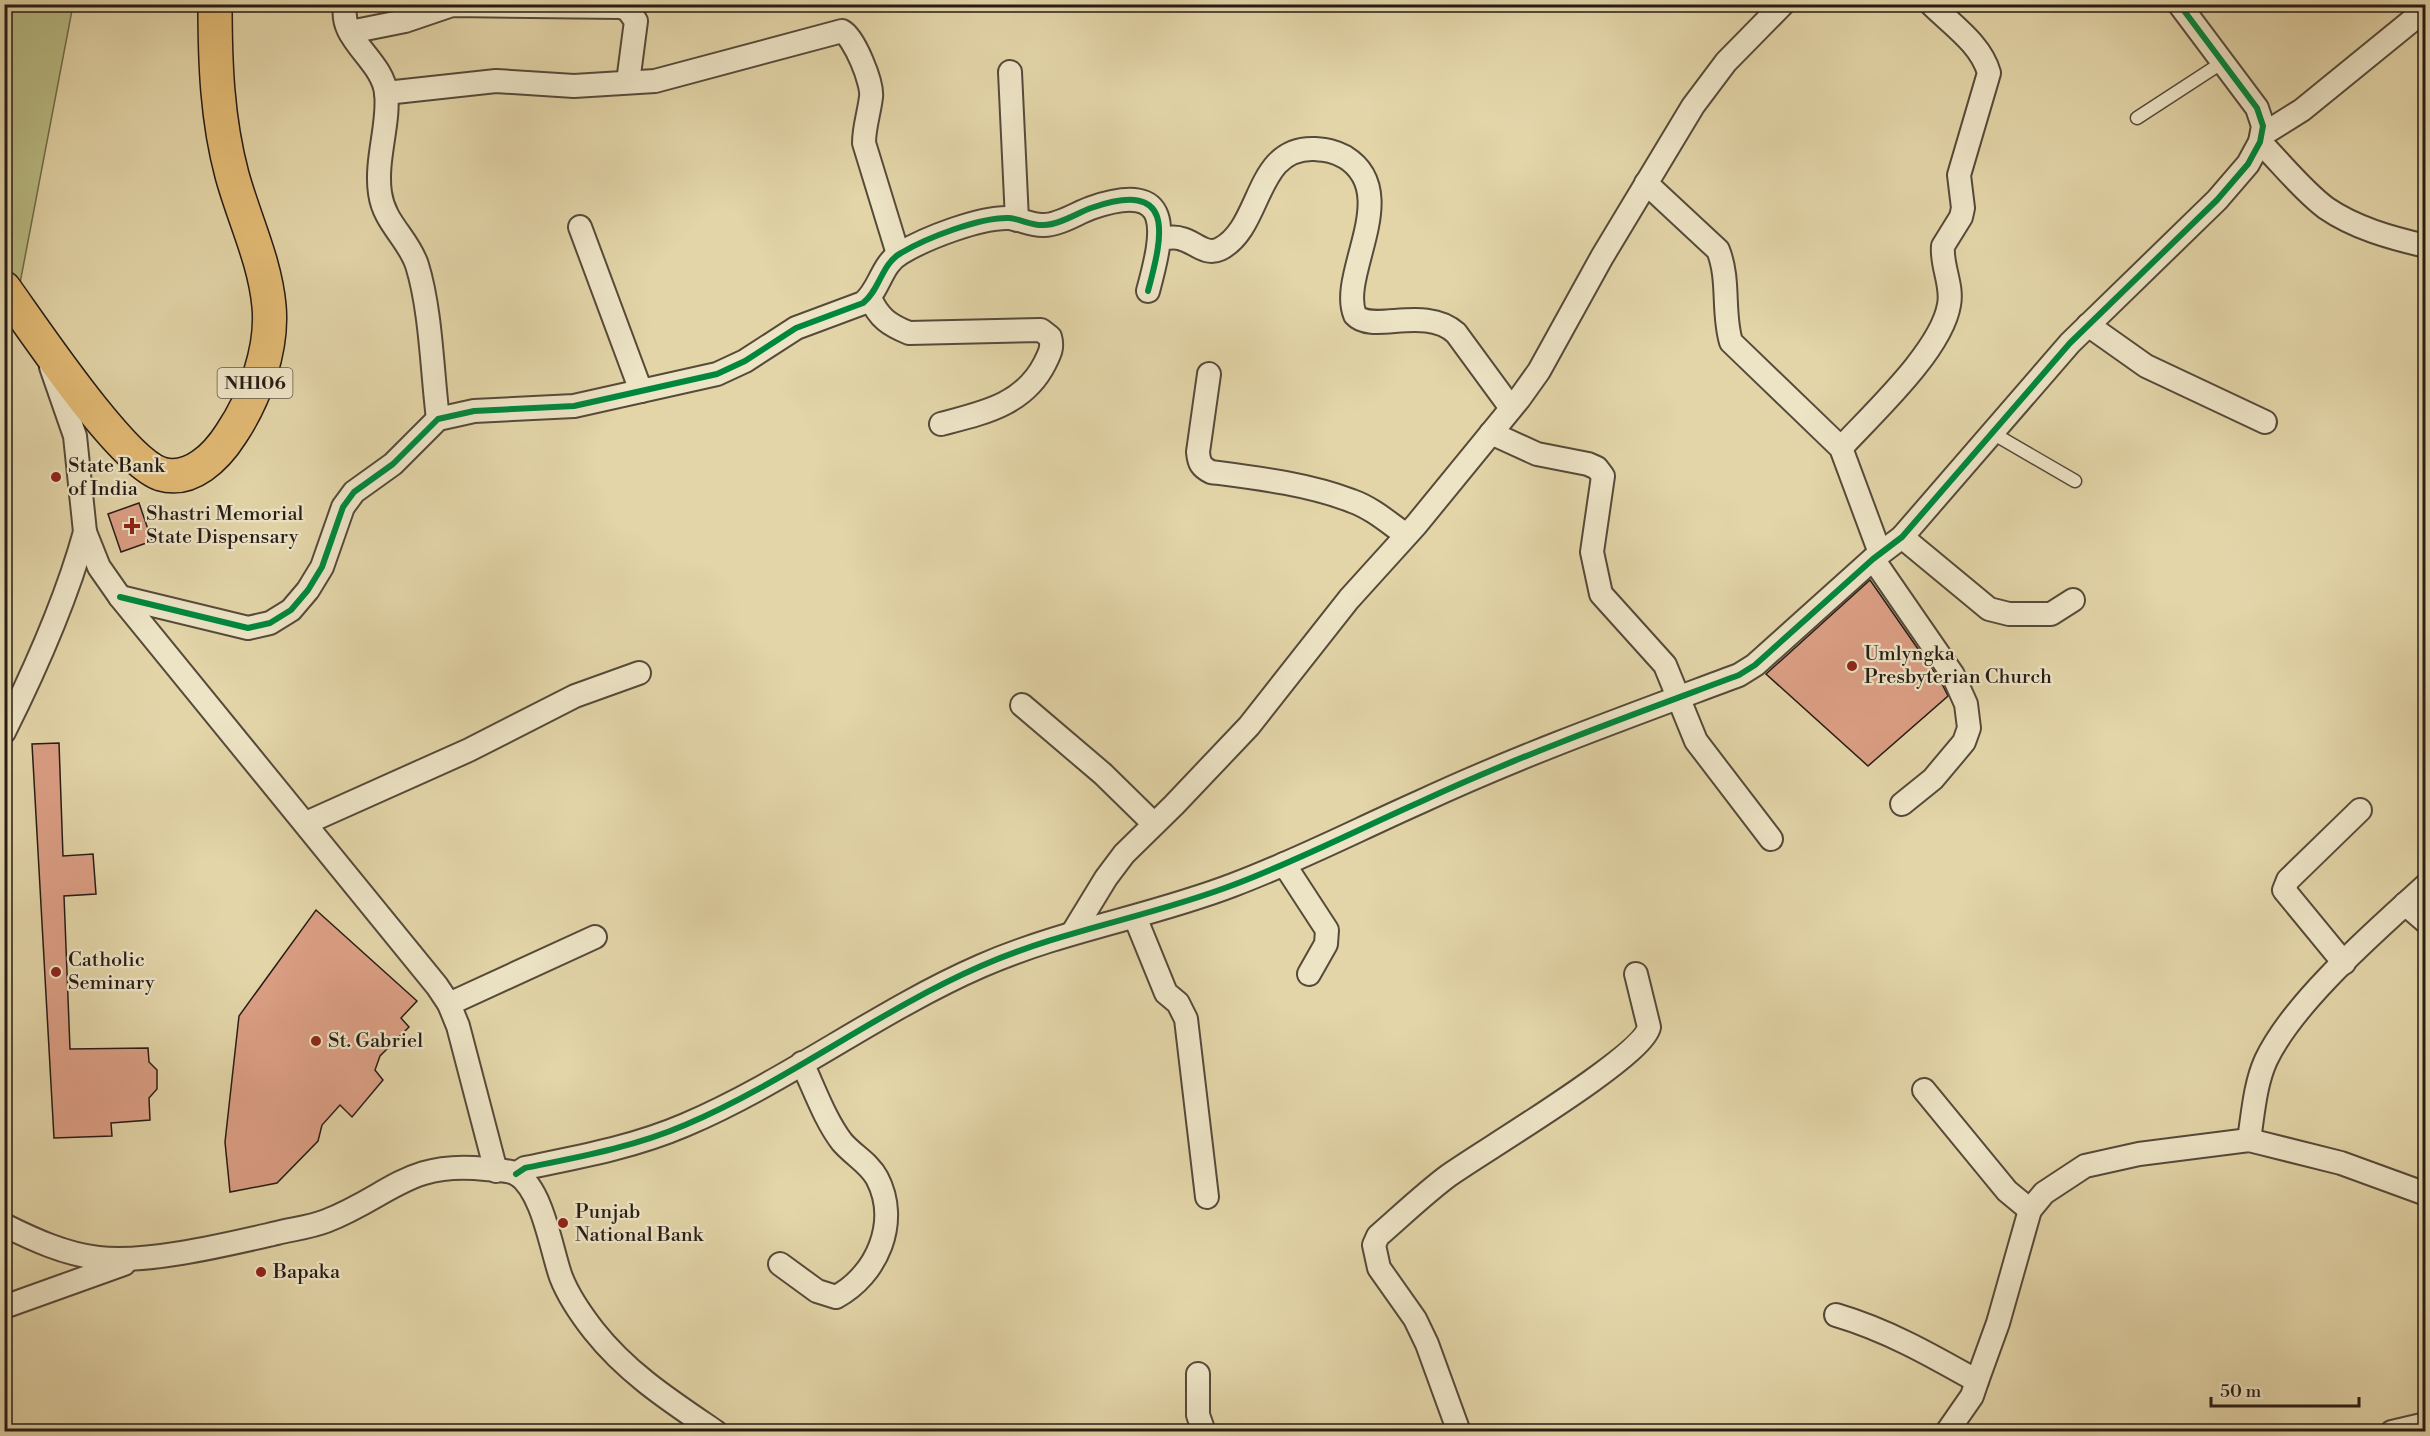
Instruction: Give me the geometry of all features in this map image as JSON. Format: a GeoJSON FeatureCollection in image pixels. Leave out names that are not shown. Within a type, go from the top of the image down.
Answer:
{"type":"FeatureCollection","features":[{"type":"Feature","properties":{"kind":"highway","name":"NH106"},"geometry":{"type":"LineString","coordinates":[[4,288],[114,434],[149,469],[164,475],[179,475],[196,469],[212,459],[242,417],[269,345],[270,306],[264,271],[221,131],[216,81],[215,4]]}},
{"type":"Feature","properties":{"kind":"street"},"geometry":{"type":"LineString","coordinates":[[1073,932],[1106,878],[1124,854],[1249,726],[1349,600],[1511,408],[1539,371],[1646,183],[1710,82],[1743,42],[1783,4]]}},
{"type":"Feature","properties":{"kind":"street"},"geometry":{"type":"LineString","coordinates":[[1841,448],[1929,348],[1943,326],[1949,305],[1950,287],[1943,246],[1961,217],[1963,208],[1959,175],[1989,73],[1978,49],[1931,4]]}},
{"type":"Feature","properties":{"kind":"street"},"geometry":{"type":"LineString","coordinates":[[4,1225],[31,1239],[70,1253],[99,1258],[143,1257],[243,1241],[324,1222],[358,1206],[399,1182],[426,1171],[463,1167],[506,1172],[644,1141],[744,1097],[978,967],[1073,932],[1181,905],[1284,864],[1480,776],[1739,675],[1755,665],[1877,556],[1902,537],[2088,325],[2217,200],[2248,164],[2261,138],[2264,126],[2257,108],[2179,4]]}},
{"type":"Feature","properties":{"kind":"street"},"geometry":{"type":"LineString","coordinates":[[348,13],[405,21],[452,5],[621,7],[628,10],[636,21],[628,82]]}},
{"type":"Feature","properties":{"kind":"street"},"geometry":{"type":"LineString","coordinates":[[2261,138],[2302,110],[2426,9]]}},
{"type":"Feature","properties":{"kind":"street"},"geometry":{"type":"LineString","coordinates":[[348,13],[375,64],[386,93],[379,191],[383,212],[409,248],[422,284],[438,419]]}},
{"type":"Feature","properties":{"kind":"street"},"geometry":{"type":"LineString","coordinates":[[386,93],[496,81],[574,86],[656,81],[794,44],[835,30],[847,33],[871,87],[864,127],[864,143],[898,254]]}},
{"type":"Feature","properties":{"kind":"street"},"geometry":{"type":"LineString","coordinates":[[1010,72],[1017,220]]}},
{"type":"Feature","properties":{"kind":"street"},"geometry":{"type":"LineString","coordinates":[[2261,138],[2324,206],[2343,219],[2370,230],[2426,246]]}},
{"type":"Feature","properties":{"kind":"street"},"geometry":{"type":"LineString","coordinates":[[1160,239],[1180,238],[1198,248],[1212,251],[1221,248],[1243,224],[1274,167],[1288,155],[1307,148],[1333,150],[1349,160],[1362,175],[1370,198],[1354,290],[1355,315],[1365,322],[1422,318],[1447,324],[1511,408]]}},
{"type":"Feature","properties":{"kind":"street"},"geometry":{"type":"LineString","coordinates":[[1646,183],[1718,250],[1724,264],[1727,329],[1731,342],[1841,448],[1877,556],[1953,675],[1966,704],[1969,728],[1964,742],[1933,779],[1902,804]]}},
{"type":"Feature","properties":{"kind":"street"},"geometry":{"type":"LineString","coordinates":[[120,597],[248,628],[270,623],[291,610],[308,590],[322,567],[343,507],[354,492],[393,464],[438,419],[474,411],[574,406],[732,368],[796,328],[863,303],[870,298],[880,277],[898,254],[975,224],[999,219],[1046,225],[1093,207],[1131,198],[1142,201],[1152,208],[1160,225],[1160,239],[1148,291]]}},
{"type":"Feature","properties":{"kind":"street"},"geometry":{"type":"LineString","coordinates":[[580,227],[641,391]]}},
{"type":"Feature","properties":{"kind":"street"},"geometry":{"type":"LineString","coordinates":[[870,298],[876,312],[889,325],[909,333],[1041,330],[1050,337],[1051,352],[1040,373],[1014,400],[997,409],[941,424]]}},
{"type":"Feature","properties":{"kind":"street"},"geometry":{"type":"LineString","coordinates":[[2088,325],[2146,366],[2265,422]]}},
{"type":"Feature","properties":{"kind":"street"},"geometry":{"type":"LineString","coordinates":[[42,340],[75,436],[85,532],[99,567],[120,597],[306,823],[449,1004],[480,1103],[506,1172],[528,1186],[539,1205],[562,1280],[594,1331],[646,1385],[716,1431]]}},
{"type":"Feature","properties":{"kind":"street"},"geometry":{"type":"LineString","coordinates":[[1209,374],[1198,452],[1199,464],[1204,469],[1301,487],[1352,501],[1378,515],[1406,535]]}},
{"type":"Feature","properties":{"kind":"street"},"geometry":{"type":"LineString","coordinates":[[1491,433],[1537,454],[1588,464],[1597,468],[1603,477],[1592,552],[1596,581],[1601,594],[1611,607],[1652,647],[1665,665],[1696,741],[1771,838]]}},
{"type":"Feature","properties":{"kind":"street"},"geometry":{"type":"LineString","coordinates":[[4,732],[43,648],[76,567],[85,532]]}},
{"type":"Feature","properties":{"kind":"street"},"geometry":{"type":"LineString","coordinates":[[1902,537],[1989,609],[2009,614],[2051,614],[2073,600]]}},
{"type":"Feature","properties":{"kind":"street"},"geometry":{"type":"LineString","coordinates":[[306,823],[469,750],[574,696],[639,673]]}},
{"type":"Feature","properties":{"kind":"street"},"geometry":{"type":"LineString","coordinates":[[1022,705],[1103,774],[1154,824]]}},
{"type":"Feature","properties":{"kind":"street"},"geometry":{"type":"LineString","coordinates":[[2344,963],[2284,890],[2288,880],[2360,810]]}},
{"type":"Feature","properties":{"kind":"street"},"geometry":{"type":"LineString","coordinates":[[1284,864],[1327,930],[1326,944],[1309,974]]}},
{"type":"Feature","properties":{"kind":"street"},"geometry":{"type":"LineString","coordinates":[[2249,1140],[2255,1097],[2265,1061],[2286,1026],[2344,963],[2426,885]]}},
{"type":"Feature","properties":{"kind":"street"},"geometry":{"type":"LineString","coordinates":[[2405,904],[2426,922]]}},
{"type":"Feature","properties":{"kind":"street"},"geometry":{"type":"LineString","coordinates":[[1135,917],[1166,993],[1178,1004],[1186,1019],[1207,1197]]}},
{"type":"Feature","properties":{"kind":"street"},"geometry":{"type":"LineString","coordinates":[[449,1004],[595,937]]}},
{"type":"Feature","properties":{"kind":"street"},"geometry":{"type":"LineString","coordinates":[[1459,1431],[1427,1344],[1415,1319],[1379,1268],[1374,1245],[1378,1236],[1447,1177],[1582,1086],[1640,1043],[1648,1034],[1649,1027],[1636,974]]}},
{"type":"Feature","properties":{"kind":"street"},"geometry":{"type":"LineString","coordinates":[[780,1264],[817,1291],[836,1297],[852,1288],[867,1272],[880,1249],[886,1227],[884,1200],[878,1179],[868,1166],[841,1141],[802,1063]]}},
{"type":"Feature","properties":{"kind":"street"},"geometry":{"type":"LineString","coordinates":[[1924,1090],[2007,1191],[2030,1210]]}},
{"type":"Feature","properties":{"kind":"street"},"geometry":{"type":"LineString","coordinates":[[1947,1431],[1972,1396],[1998,1323],[2030,1210],[2044,1193],[2085,1166],[2139,1154],[2249,1140],[2341,1164],[2426,1194]]}},
{"type":"Feature","properties":{"kind":"street"},"geometry":{"type":"LineString","coordinates":[[4,1307],[143,1257]]}},
{"type":"Feature","properties":{"kind":"street"},"geometry":{"type":"LineString","coordinates":[[1836,1315],[1873,1326],[1904,1340],[1977,1381]]}},
{"type":"Feature","properties":{"kind":"street"},"geometry":{"type":"LineString","coordinates":[[1198,1374],[1197,1415],[1204,1431]]}},
{"type":"Feature","properties":{"kind":"street"},"geometry":{"type":"LineString","coordinates":[[2392,1431],[2426,1424]]}},
{"type":"Feature","properties":{"kind":"lane"},"geometry":{"type":"LineString","coordinates":[[2136,118],[2223,62]]}},
{"type":"Feature","properties":{"kind":"lane"},"geometry":{"type":"LineString","coordinates":[[1994,434],[2075,481]]}},
{"type":"Feature","properties":{"kind":"green space"},"geometry":{"type":"Polygon","coordinates":[[[5,5],[73,5],[5,362],[5,5]]]}},
{"type":"Feature","properties":{"kind":"building"},"geometry":{"type":"Polygon","coordinates":[[[139,503],[152,541],[121,552],[108,514],[139,503]]]}},
{"type":"Feature","properties":{"kind":"building","name":"Umlyngka Presbyterian Church"},"geometry":{"type":"Polygon","coordinates":[[[1870,580],[1941,682],[1948,696],[1868,766],[1766,674],[1870,580]]]}},
{"type":"Feature","properties":{"kind":"building","name":"Catholic Seminary"},"geometry":{"type":"Polygon","coordinates":[[[59,743],[63,856],[93,854],[96,894],[64,896],[70,1049],[148,1048],[149,1062],[157,1070],[157,1089],[149,1098],[150,1120],[111,1123],[112,1136],[54,1138],[32,744],[59,743]]]}},
{"type":"Feature","properties":{"kind":"building","name":"St. Gabriel"},"geometry":{"type":"Polygon","coordinates":[[[316,910],[417,1001],[401,1018],[409,1027],[380,1056],[375,1070],[383,1080],[352,1117],[340,1105],[322,1125],[318,1141],[277,1183],[230,1192],[225,1142],[239,1016],[316,910]]]}},
{"type":"Feature","properties":{"kind":"cycle path"},"geometry":{"type":"LineString","coordinates":[[516,1174],[525,1168],[586,1155],[666,1133],[760,1088],[906,1004],[981,966],[1012,953],[1202,896],[1257,876],[1459,784],[1739,675],[1755,665],[1873,559],[1902,537],[2070,343],[2217,200],[2248,164],[2260,142],[2263,126],[2257,108],[2179,4]]}},
{"type":"Feature","properties":{"kind":"cycle path"},"geometry":{"type":"LineString","coordinates":[[120,597],[248,628],[270,623],[291,610],[308,590],[322,567],[343,507],[354,492],[393,464],[438,419],[474,411],[574,406],[717,374],[745,361],[796,328],[863,303],[869,298],[894,258],[924,241],[954,229],[983,221],[1009,218],[1040,225],[1050,224],[1091,208],[1118,201],[1138,200],[1150,206],[1157,216],[1159,231],[1158,249],[1148,291]]}},
{"type":"Feature","properties":{"kind":"place","name":"State Bank of India"},"geometry":{"type":"Point","coordinates":[56,477]}},
{"type":"Feature","properties":{"kind":"place","name":"Shastri Memorial State Dispensary"},"geometry":{"type":"Point","coordinates":[132,526]}},
{"type":"Feature","properties":{"kind":"place","name":"Umlyngka Presbyterian Church"},"geometry":{"type":"Point","coordinates":[1852,666]}},
{"type":"Feature","properties":{"kind":"place","name":"Catholic Seminary"},"geometry":{"type":"Point","coordinates":[56,972]}},
{"type":"Feature","properties":{"kind":"place","name":"St. Gabriel"},"geometry":{"type":"Point","coordinates":[316,1041]}},
{"type":"Feature","properties":{"kind":"place","name":"Punjab National Bank"},"geometry":{"type":"Point","coordinates":[563,1223]}},
{"type":"Feature","properties":{"kind":"place","name":"Bapaka"},"geometry":{"type":"Point","coordinates":[261,1272]}}]}
